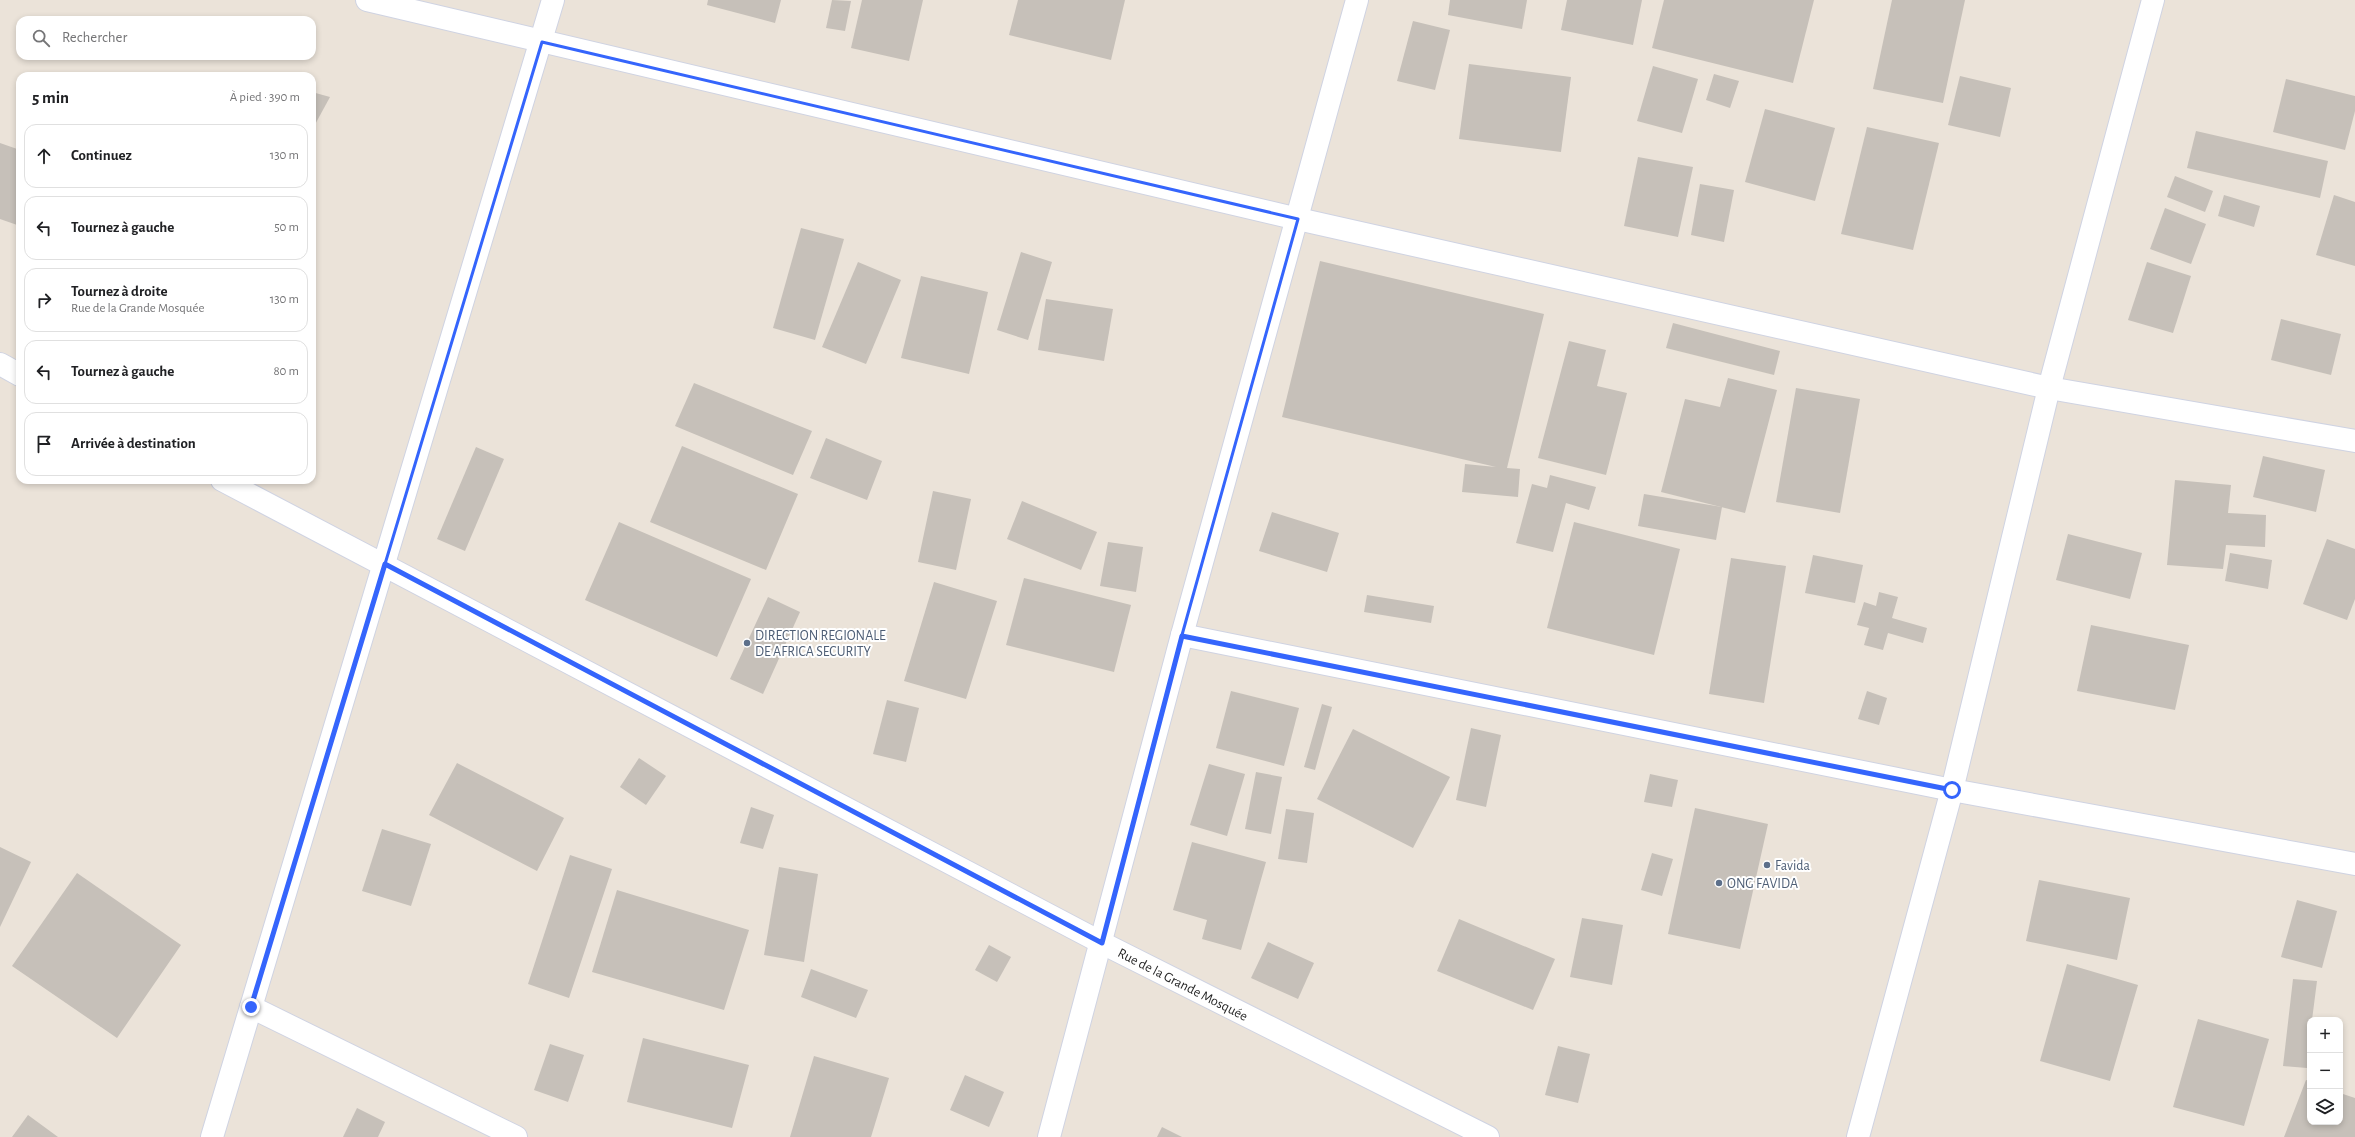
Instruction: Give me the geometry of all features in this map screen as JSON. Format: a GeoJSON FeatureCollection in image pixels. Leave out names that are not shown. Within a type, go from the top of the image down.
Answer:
{"type":"FeatureCollection","features":[{"type":"Feature","properties":{"kind":"street"},"geometry":{"type":"LineString","coordinates":[[367,0],[1298,219],[2049,388],[2355,441]]}},
{"type":"Feature","properties":{"kind":"street"},"geometry":{"type":"LineString","coordinates":[[212,1137],[542,42],[553,0]]}},
{"type":"Feature","properties":{"kind":"street"},"geometry":{"type":"LineString","coordinates":[[1049,1137],[1102,943],[1182,636],[1298,219],[1357,0]]}},
{"type":"Feature","properties":{"kind":"street"},"geometry":{"type":"LineString","coordinates":[[1858,1137],[1952,790],[2049,388],[2153,0]]}},
{"type":"Feature","properties":{"kind":"street"},"geometry":{"type":"LineString","coordinates":[[0,364],[16,373]]}},
{"type":"Feature","properties":{"kind":"street","name":"Rue de la Grande Mosquée"},"geometry":{"type":"LineString","coordinates":[[230,484],[385,564],[1102,943],[1488,1137]]}},
{"type":"Feature","properties":{"kind":"street"},"geometry":{"type":"LineString","coordinates":[[1182,636],[1952,790],[2355,864]]}},
{"type":"Feature","properties":{"kind":"street"},"geometry":{"type":"LineString","coordinates":[[251,1007],[516,1137]]}},
{"type":"Feature","properties":{"kind":"highlighted area"},"geometry":{"type":"Polygon","coordinates":[[[542,42],[1298,219],[1182,635],[1102,943],[385,564],[542,42]]]}},
{"type":"Feature","properties":{"kind":"building"},"geometry":{"type":"Polygon","coordinates":[[[708,0],[781,0],[775,23],[707,5],[708,0]]]}},
{"type":"Feature","properties":{"kind":"building"},"geometry":{"type":"Polygon","coordinates":[[[832,0],[851,1],[845,31],[826,28],[832,0]]]}},
{"type":"Feature","properties":{"kind":"building"},"geometry":{"type":"Polygon","coordinates":[[[862,0],[923,0],[909,61],[851,48],[862,0]]]}},
{"type":"Feature","properties":{"kind":"building"},"geometry":{"type":"Polygon","coordinates":[[[1018,0],[1125,0],[1111,60],[1009,35],[1018,0]]]}},
{"type":"Feature","properties":{"kind":"building"},"geometry":{"type":"Polygon","coordinates":[[[1450,0],[1527,0],[1522,29],[1448,15],[1450,0]]]}},
{"type":"Feature","properties":{"kind":"building"},"geometry":{"type":"Polygon","coordinates":[[[1567,0],[1642,0],[1633,45],[1561,30],[1567,0]]]}},
{"type":"Feature","properties":{"kind":"building"},"geometry":{"type":"Polygon","coordinates":[[[1664,0],[1814,0],[1793,83],[1652,48],[1664,0]]]}},
{"type":"Feature","properties":{"kind":"building"},"geometry":{"type":"Polygon","coordinates":[[[1892,0],[1965,0],[1943,103],[1873,89],[1892,0]]]}},
{"type":"Feature","properties":{"kind":"building"},"geometry":{"type":"Polygon","coordinates":[[[1413,21],[1450,30],[1435,90],[1397,81],[1413,21]]]}},
{"type":"Feature","properties":{"kind":"building"},"geometry":{"type":"Polygon","coordinates":[[[1469,64],[1571,77],[1561,152],[1459,139],[1469,64]]]}},
{"type":"Feature","properties":{"kind":"building"},"geometry":{"type":"Polygon","coordinates":[[[1653,66],[1698,79],[1682,133],[1637,121],[1653,66]]]}},
{"type":"Feature","properties":{"kind":"building"},"geometry":{"type":"Polygon","coordinates":[[[1714,74],[1739,81],[1730,108],[1706,100],[1714,74]]]}},
{"type":"Feature","properties":{"kind":"building"},"geometry":{"type":"Polygon","coordinates":[[[1960,76],[2011,88],[2000,137],[1948,125],[1960,76]]]}},
{"type":"Feature","properties":{"kind":"building"},"geometry":{"type":"Polygon","coordinates":[[[2286,79],[2355,96],[2355,111],[2345,150],[2273,132],[2286,79]]]}},
{"type":"Feature","properties":{"kind":"building"},"geometry":{"type":"Polygon","coordinates":[[[316,93],[330,97],[316,123],[316,93]]]}},
{"type":"Feature","properties":{"kind":"building"},"geometry":{"type":"Polygon","coordinates":[[[1765,109],[1835,128],[1815,201],[1745,182],[1765,109]]]}},
{"type":"Feature","properties":{"kind":"building"},"geometry":{"type":"Polygon","coordinates":[[[1867,127],[1939,143],[1913,250],[1841,234],[1867,127]]]}},
{"type":"Feature","properties":{"kind":"building"},"geometry":{"type":"Polygon","coordinates":[[[2196,131],[2328,161],[2320,198],[2187,168],[2196,131]]]}},
{"type":"Feature","properties":{"kind":"building"},"geometry":{"type":"Polygon","coordinates":[[[0,143],[16,149],[16,225],[0,219],[0,143]]]}},
{"type":"Feature","properties":{"kind":"building"},"geometry":{"type":"Polygon","coordinates":[[[1638,157],[1693,167],[1678,237],[1624,226],[1638,157]]]}},
{"type":"Feature","properties":{"kind":"building"},"geometry":{"type":"Polygon","coordinates":[[[2175,176],[2213,191],[2205,212],[2167,197],[2175,176]]]}},
{"type":"Feature","properties":{"kind":"building"},"geometry":{"type":"Polygon","coordinates":[[[1700,184],[1734,190],[1724,242],[1691,235],[1700,184]]]}},
{"type":"Feature","properties":{"kind":"building"},"geometry":{"type":"Polygon","coordinates":[[[2224,195],[2260,206],[2254,227],[2218,216],[2224,195]]]}},
{"type":"Feature","properties":{"kind":"building"},"geometry":{"type":"Polygon","coordinates":[[[2334,195],[2355,202],[2355,266],[2316,255],[2334,195]]]}},
{"type":"Feature","properties":{"kind":"building"},"geometry":{"type":"Polygon","coordinates":[[[2165,208],[2206,224],[2191,264],[2150,249],[2165,208]]]}},
{"type":"Feature","properties":{"kind":"building"},"geometry":{"type":"Polygon","coordinates":[[[801,228],[844,239],[815,340],[773,328],[801,228]]]}},
{"type":"Feature","properties":{"kind":"building"},"geometry":{"type":"Polygon","coordinates":[[[1021,252],[1052,262],[1028,340],[997,330],[1021,252]]]}},
{"type":"Feature","properties":{"kind":"building"},"geometry":{"type":"Polygon","coordinates":[[[1320,261],[1544,314],[1507,468],[1520,469],[1518,497],[1462,492],[1465,464],[1496,467],[1282,417],[1320,261]]]}},
{"type":"Feature","properties":{"kind":"building"},"geometry":{"type":"Polygon","coordinates":[[[858,262],[901,280],[866,364],[822,347],[858,262]]]}},
{"type":"Feature","properties":{"kind":"building"},"geometry":{"type":"Polygon","coordinates":[[[2147,262],[2191,276],[2173,333],[2128,320],[2147,262]]]}},
{"type":"Feature","properties":{"kind":"building"},"geometry":{"type":"Polygon","coordinates":[[[921,276],[988,292],[969,374],[901,358],[921,276]]]}},
{"type":"Feature","properties":{"kind":"building"},"geometry":{"type":"Polygon","coordinates":[[[1046,299],[1113,309],[1104,361],[1038,350],[1046,299]]]}},
{"type":"Feature","properties":{"kind":"building"},"geometry":{"type":"Polygon","coordinates":[[[2281,319],[2341,334],[2331,375],[2271,360],[2281,319]]]}},
{"type":"Feature","properties":{"kind":"building"},"geometry":{"type":"Polygon","coordinates":[[[1673,323],[1780,351],[1774,375],[1666,348],[1673,323]]]}},
{"type":"Feature","properties":{"kind":"building"},"geometry":{"type":"Polygon","coordinates":[[[1569,341],[1606,350],[1597,386],[1627,393],[1606,475],[1538,458],[1569,341]]]}},
{"type":"Feature","properties":{"kind":"building"},"geometry":{"type":"Polygon","coordinates":[[[1728,378],[1777,390],[1745,513],[1661,492],[1685,399],[1720,407],[1728,378]]]}},
{"type":"Feature","properties":{"kind":"building"},"geometry":{"type":"Polygon","coordinates":[[[694,383],[812,431],[793,475],[675,426],[694,383]]]}},
{"type":"Feature","properties":{"kind":"building"},"geometry":{"type":"Polygon","coordinates":[[[1796,388],[1860,399],[1840,513],[1776,502],[1796,388]]]}},
{"type":"Feature","properties":{"kind":"building"},"geometry":{"type":"Polygon","coordinates":[[[826,438],[882,461],[867,500],[810,478],[826,438]]]}},
{"type":"Feature","properties":{"kind":"building"},"geometry":{"type":"Polygon","coordinates":[[[682,446],[798,494],[766,570],[650,522],[682,446]]]}},
{"type":"Feature","properties":{"kind":"building"},"geometry":{"type":"Polygon","coordinates":[[[476,447],[504,459],[465,551],[437,539],[476,447]]]}},
{"type":"Feature","properties":{"kind":"building"},"geometry":{"type":"Polygon","coordinates":[[[2263,456],[2325,470],[2316,512],[2253,497],[2263,456]]]}},
{"type":"Feature","properties":{"kind":"building"},"geometry":{"type":"Polygon","coordinates":[[[1550,475],[1596,487],[1589,510],[1566,503],[1553,552],[1516,543],[1532,484],[1547,488],[1550,475]]]}},
{"type":"Feature","properties":{"kind":"building"},"geometry":{"type":"Polygon","coordinates":[[[2175,480],[2231,485],[2228,513],[2266,515],[2265,547],[2226,545],[2223,569],[2167,565],[2175,480]]]}},
{"type":"Feature","properties":{"kind":"building"},"geometry":{"type":"Polygon","coordinates":[[[933,491],[971,499],[956,570],[918,562],[933,491]]]}},
{"type":"Feature","properties":{"kind":"building"},"geometry":{"type":"Polygon","coordinates":[[[1644,494],[1722,507],[1716,540],[1638,526],[1644,494]]]}},
{"type":"Feature","properties":{"kind":"building"},"geometry":{"type":"Polygon","coordinates":[[[1022,501],[1097,532],[1081,570],[1007,539],[1022,501]]]}},
{"type":"Feature","properties":{"kind":"building"},"geometry":{"type":"Polygon","coordinates":[[[1272,512],[1339,533],[1327,572],[1259,551],[1272,512]]]}},
{"type":"Feature","properties":{"kind":"building"},"geometry":{"type":"Polygon","coordinates":[[[619,522],[751,579],[717,657],[585,600],[619,522]]]}},
{"type":"Feature","properties":{"kind":"building"},"geometry":{"type":"Polygon","coordinates":[[[1574,522],[1680,549],[1654,655],[1547,628],[1574,522]]]}},
{"type":"Feature","properties":{"kind":"building"},"geometry":{"type":"Polygon","coordinates":[[[2068,534],[2142,553],[2130,599],[2056,580],[2068,534]]]}},
{"type":"Feature","properties":{"kind":"building"},"geometry":{"type":"Polygon","coordinates":[[[2327,539],[2355,549],[2355,599],[2347,620],[2303,604],[2327,539]]]}},
{"type":"Feature","properties":{"kind":"building"},"geometry":{"type":"Polygon","coordinates":[[[1108,542],[1143,547],[1136,592],[1100,586],[1108,542]]]}},
{"type":"Feature","properties":{"kind":"building"},"geometry":{"type":"Polygon","coordinates":[[[2230,553],[2272,560],[2268,589],[2225,581],[2230,553]]]}},
{"type":"Feature","properties":{"kind":"building"},"geometry":{"type":"Polygon","coordinates":[[[1813,555],[1863,565],[1855,603],[1805,593],[1813,555]]]}},
{"type":"Feature","properties":{"kind":"building"},"geometry":{"type":"Polygon","coordinates":[[[1731,558],[1786,566],[1764,703],[1709,694],[1731,558]]]}},
{"type":"Feature","properties":{"kind":"building"},"geometry":{"type":"Polygon","coordinates":[[[1024,578],[1131,605],[1114,672],[1006,645],[1024,578]]]}},
{"type":"Feature","properties":{"kind":"building"},"geometry":{"type":"Polygon","coordinates":[[[934,582],[997,601],[966,699],[904,681],[934,582]]]}},
{"type":"Feature","properties":{"kind":"building"},"geometry":{"type":"Polygon","coordinates":[[[1879,592],[1898,597],[1892,618],[1927,628],[1923,643],[1888,633],[1883,650],[1864,645],[1869,628],[1857,625],[1864,602],[1876,606],[1879,592]]]}},
{"type":"Feature","properties":{"kind":"building"},"geometry":{"type":"Polygon","coordinates":[[[1367,595],[1434,606],[1431,623],[1364,612],[1367,595]]]}},
{"type":"Feature","properties":{"kind":"building"},"geometry":{"type":"Polygon","coordinates":[[[768,597],[800,612],[763,694],[730,679],[768,597]]]}},
{"type":"Feature","properties":{"kind":"building"},"geometry":{"type":"Polygon","coordinates":[[[2091,625],[2189,645],[2175,710],[2077,691],[2091,625]]]}},
{"type":"Feature","properties":{"kind":"building"},"geometry":{"type":"Polygon","coordinates":[[[1231,691],[1299,708],[1284,766],[1216,748],[1231,691]]]}},
{"type":"Feature","properties":{"kind":"building"},"geometry":{"type":"Polygon","coordinates":[[[1867,691],[1887,698],[1879,725],[1858,719],[1867,691]]]}},
{"type":"Feature","properties":{"kind":"building"},"geometry":{"type":"Polygon","coordinates":[[[887,700],[919,708],[906,762],[873,754],[887,700]]]}},
{"type":"Feature","properties":{"kind":"building"},"geometry":{"type":"Polygon","coordinates":[[[1322,704],[1332,707],[1315,770],[1304,767],[1322,704]]]}},
{"type":"Feature","properties":{"kind":"building"},"geometry":{"type":"Polygon","coordinates":[[[1471,728],[1501,735],[1486,807],[1456,800],[1471,728]]]}},
{"type":"Feature","properties":{"kind":"building"},"geometry":{"type":"Polygon","coordinates":[[[1353,729],[1450,777],[1413,848],[1317,799],[1353,729]]]}},
{"type":"Feature","properties":{"kind":"building"},"geometry":{"type":"Polygon","coordinates":[[[639,758],[666,776],[646,805],[620,787],[639,758]]]}},
{"type":"Feature","properties":{"kind":"building"},"geometry":{"type":"Polygon","coordinates":[[[457,763],[564,818],[537,871],[429,815],[457,763]]]}},
{"type":"Feature","properties":{"kind":"building"},"geometry":{"type":"Polygon","coordinates":[[[1209,764],[1245,774],[1227,836],[1190,825],[1209,764]]]}},
{"type":"Feature","properties":{"kind":"building"},"geometry":{"type":"Polygon","coordinates":[[[1256,772],[1282,777],[1271,834],[1245,829],[1256,772]]]}},
{"type":"Feature","properties":{"kind":"building"},"geometry":{"type":"Polygon","coordinates":[[[1650,774],[1678,780],[1672,807],[1644,802],[1650,774]]]}},
{"type":"Feature","properties":{"kind":"building"},"geometry":{"type":"Polygon","coordinates":[[[751,807],[774,815],[763,849],[740,843],[751,807]]]}},
{"type":"Feature","properties":{"kind":"building"},"geometry":{"type":"Polygon","coordinates":[[[1695,808],[1768,824],[1740,949],[1668,934],[1695,808]]]}},
{"type":"Feature","properties":{"kind":"building"},"geometry":{"type":"Polygon","coordinates":[[[1286,809],[1314,813],[1307,863],[1278,859],[1286,809]]]}},
{"type":"Feature","properties":{"kind":"building"},"geometry":{"type":"Polygon","coordinates":[[[382,829],[431,844],[411,906],[362,891],[382,829]]]}},
{"type":"Feature","properties":{"kind":"building"},"geometry":{"type":"Polygon","coordinates":[[[1192,842],[1266,862],[1241,950],[1202,939],[1207,920],[1173,910],[1192,842]]]}},
{"type":"Feature","properties":{"kind":"building"},"geometry":{"type":"Polygon","coordinates":[[[0,847],[31,862],[0,927],[0,847]]]}},
{"type":"Feature","properties":{"kind":"building"},"geometry":{"type":"Polygon","coordinates":[[[1652,853],[1673,859],[1662,896],[1641,890],[1652,853]]]}},
{"type":"Feature","properties":{"kind":"building"},"geometry":{"type":"Polygon","coordinates":[[[570,855],[612,869],[569,998],[528,984],[570,855]]]}},
{"type":"Feature","properties":{"kind":"building"},"geometry":{"type":"Polygon","coordinates":[[[779,867],[818,874],[804,962],[764,955],[779,867]]]}},
{"type":"Feature","properties":{"kind":"building"},"geometry":{"type":"Polygon","coordinates":[[[77,873],[181,945],[117,1038],[12,966],[77,873]]]}},
{"type":"Feature","properties":{"kind":"building"},"geometry":{"type":"Polygon","coordinates":[[[2039,880],[2130,898],[2117,960],[2026,941],[2039,880]]]}},
{"type":"Feature","properties":{"kind":"building"},"geometry":{"type":"Polygon","coordinates":[[[617,890],[749,930],[724,1010],[592,972],[617,890]]]}},
{"type":"Feature","properties":{"kind":"building"},"geometry":{"type":"Polygon","coordinates":[[[2297,900],[2337,911],[2322,968],[2281,957],[2297,900]]]}},
{"type":"Feature","properties":{"kind":"building"},"geometry":{"type":"Polygon","coordinates":[[[1582,918],[1623,925],[1612,985],[1570,977],[1582,918]]]}},
{"type":"Feature","properties":{"kind":"building"},"geometry":{"type":"Polygon","coordinates":[[[1459,919],[1555,959],[1533,1010],[1437,971],[1459,919]]]}},
{"type":"Feature","properties":{"kind":"building"},"geometry":{"type":"Polygon","coordinates":[[[1268,942],[1314,963],[1298,999],[1251,978],[1268,942]]]}},
{"type":"Feature","properties":{"kind":"building"},"geometry":{"type":"Polygon","coordinates":[[[989,945],[1011,957],[997,982],[975,970],[989,945]]]}},
{"type":"Feature","properties":{"kind":"building"},"geometry":{"type":"Polygon","coordinates":[[[2067,964],[2138,985],[2110,1081],[2040,1061],[2067,964]]]}},
{"type":"Feature","properties":{"kind":"building"},"geometry":{"type":"Polygon","coordinates":[[[811,969],[868,990],[856,1018],[801,997],[811,969]]]}},
{"type":"Feature","properties":{"kind":"building"},"geometry":{"type":"Polygon","coordinates":[[[2293,979],[2317,981],[2312,1017],[2307,1017],[2307,1068],[2283,1066],[2293,979]]]}},
{"type":"Feature","properties":{"kind":"building"},"geometry":{"type":"Polygon","coordinates":[[[2198,1019],[2269,1039],[2244,1126],[2173,1107],[2198,1019]]]}},
{"type":"Feature","properties":{"kind":"building"},"geometry":{"type":"Polygon","coordinates":[[[643,1038],[749,1065],[732,1128],[627,1102],[643,1038]]]}},
{"type":"Feature","properties":{"kind":"building"},"geometry":{"type":"Polygon","coordinates":[[[550,1044],[584,1055],[568,1102],[534,1090],[550,1044]]]}},
{"type":"Feature","properties":{"kind":"building"},"geometry":{"type":"Polygon","coordinates":[[[1558,1046],[1590,1054],[1578,1103],[1545,1095],[1558,1046]]]}},
{"type":"Feature","properties":{"kind":"building"},"geometry":{"type":"Polygon","coordinates":[[[814,1056],[889,1078],[871,1137],[790,1137],[814,1056]]]}},
{"type":"Feature","properties":{"kind":"building"},"geometry":{"type":"Polygon","coordinates":[[[965,1075],[1004,1092],[989,1127],[950,1110],[965,1075]]]}},
{"type":"Feature","properties":{"kind":"building"},"geometry":{"type":"Polygon","coordinates":[[[2306,1080],[2307,1125],[2343,1125],[2343,1094],[2355,1098],[2355,1137],[2284,1137],[2306,1080]]]}},
{"type":"Feature","properties":{"kind":"building"},"geometry":{"type":"Polygon","coordinates":[[[357,1108],[385,1122],[378,1137],[343,1137],[357,1108]]]}},
{"type":"Feature","properties":{"kind":"building"},"geometry":{"type":"Polygon","coordinates":[[[28,1115],[58,1137],[12,1137],[28,1115]]]}},
{"type":"Feature","properties":{"kind":"building"},"geometry":{"type":"Polygon","coordinates":[[[1162,1127],[1182,1137],[1157,1137],[1162,1127]]]}},
{"type":"Feature","properties":{"kind":"place","name":"DIRECTION REGIONALE DE AFRICA SECURITY"},"geometry":{"type":"Point","coordinates":[747,643]}},
{"type":"Feature","properties":{"kind":"place","name":"Favida"},"geometry":{"type":"Point","coordinates":[1767,865]}},
{"type":"Feature","properties":{"kind":"place","name":"ONG FAVIDA"},"geometry":{"type":"Point","coordinates":[1719,883]}},
{"type":"Feature","properties":{"kind":"route"},"geometry":{"type":"LineString","coordinates":[[251,1007],[385,564],[1102,943],[1182,636],[1952,790]]}}]}
